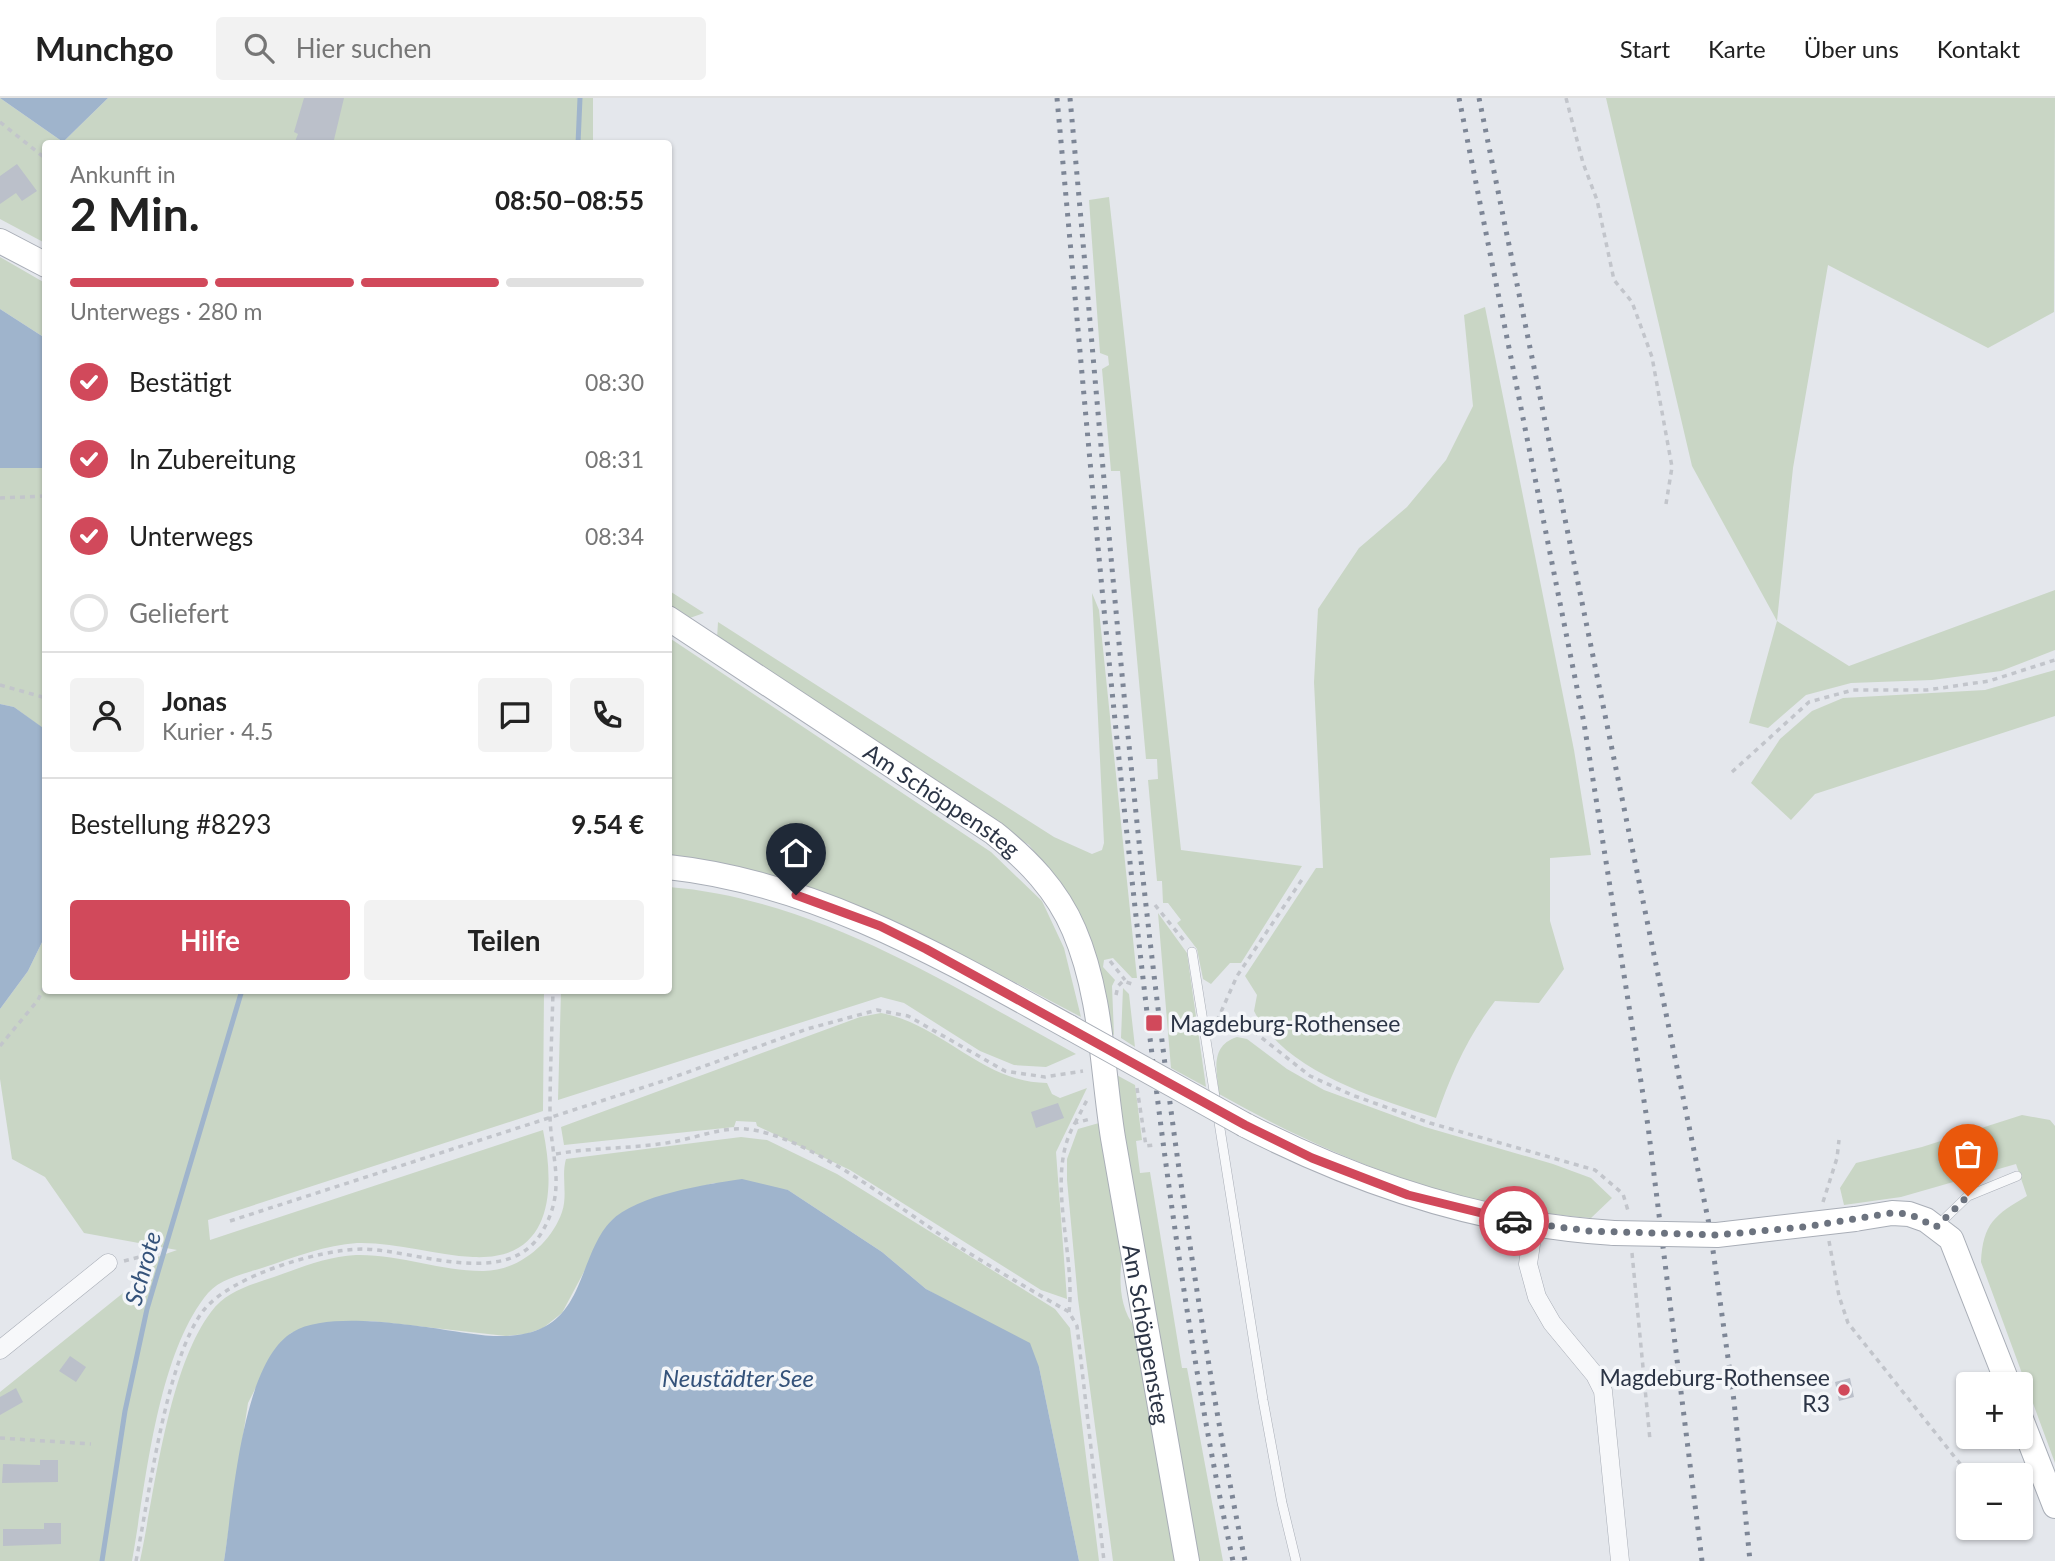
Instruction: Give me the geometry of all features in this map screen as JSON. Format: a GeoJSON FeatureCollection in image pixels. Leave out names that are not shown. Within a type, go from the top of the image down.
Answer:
{"type":"FeatureCollection","features":[{"type":"Feature","properties":{"kind":"street"},"geometry":{"type":"LineString","coordinates":[[0,241],[42,263]]}},
{"type":"Feature","properties":{"kind":"street","name":"Am Schöppensteg"},"geometry":{"type":"LineString","coordinates":[[672,621],[981,824],[1028,862],[1058,898],[1081,947],[1095,1002],[1110,1117],[1187,1561]]}},
{"type":"Feature","properties":{"kind":"street"},"geometry":{"type":"LineString","coordinates":[[672,868],[754,883],[838,909],[926,949],[1245,1125],[1312,1158],[1378,1185],[1439,1204],[1534,1224],[1625,1232],[1717,1235],[1892,1213],[1909,1214],[1936,1227],[1951,1239],[2003,1372]]}},
{"type":"Feature","properties":{"kind":"street"},"geometry":{"type":"LineString","coordinates":[[1534,1224],[1528,1264],[1537,1297],[1552,1323],[1595,1375],[1603,1391],[1620,1561]]}},
{"type":"Feature","properties":{"kind":"street"},"geometry":{"type":"LineString","coordinates":[[0,1350],[108,1263]]}},
{"type":"Feature","properties":{"kind":"street"},"geometry":{"type":"LineString","coordinates":[[2033,1449],[2055,1506]]}},
{"type":"Feature","properties":{"kind":"lane"},"geometry":{"type":"LineString","coordinates":[[1192,952],[1263,1400],[1296,1561]]}},
{"type":"Feature","properties":{"kind":"lane"},"geometry":{"type":"LineString","coordinates":[[1936,1227],[1968,1196],[2017,1175]]}},
{"type":"Feature","properties":{"kind":"path"},"geometry":{"type":"LineString","coordinates":[[1566,98],[1583,163],[1597,200],[1614,280],[1632,302],[1652,357],[1672,467],[1666,504]]}},
{"type":"Feature","properties":{"kind":"path"},"geometry":{"type":"LineString","coordinates":[[0,122],[42,156]]}},
{"type":"Feature","properties":{"kind":"path"},"geometry":{"type":"LineString","coordinates":[[0,498],[42,496]]}},
{"type":"Feature","properties":{"kind":"path"},"geometry":{"type":"LineString","coordinates":[[1732,772],[1808,702],[1853,690],[1927,690],[1989,681],[2055,660]]}},
{"type":"Feature","properties":{"kind":"path"},"geometry":{"type":"LineString","coordinates":[[0,685],[42,697]]}},
{"type":"Feature","properties":{"kind":"path"},"geometry":{"type":"LineString","coordinates":[[1208,1046],[1237,976],[1303,878]]}},
{"type":"Feature","properties":{"kind":"path"},"geometry":{"type":"LineString","coordinates":[[1155,905],[1192,952]]}},
{"type":"Feature","properties":{"kind":"path"},"geometry":{"type":"LineString","coordinates":[[1111,961],[1125,980]]}},
{"type":"Feature","properties":{"kind":"path"},"geometry":{"type":"LineString","coordinates":[[0,1046],[42,992]]}},
{"type":"Feature","properties":{"kind":"path"},"geometry":{"type":"LineString","coordinates":[[136,1561],[176,1375],[195,1324],[212,1300],[223,1291],[253,1276],[352,1249],[392,1251],[470,1264],[492,1263],[512,1258],[532,1244],[547,1221],[558,1184],[550,1116],[553,994]]}},
{"type":"Feature","properties":{"kind":"path"},"geometry":{"type":"LineString","coordinates":[[230,1221],[663,1081],[807,1029],[877,1010],[892,1010],[908,1016],[962,1044],[989,1065],[1023,1076],[1059,1077],[1104,1066]]}},
{"type":"Feature","properties":{"kind":"path"},"geometry":{"type":"LineString","coordinates":[[1217,1021],[1227,1019],[1243,1023],[1310,1076],[1363,1099],[1430,1124],[1595,1170],[1623,1194],[1625,1232],[1650,1440]]}},
{"type":"Feature","properties":{"kind":"path"},"geometry":{"type":"LineString","coordinates":[[1136,1079],[1146,1146],[1154,1145]]}},
{"type":"Feature","properties":{"kind":"path"},"geometry":{"type":"LineString","coordinates":[[1069,1312],[1072,1278],[1061,1157],[1075,1124],[1110,1117]]}},
{"type":"Feature","properties":{"kind":"path"},"geometry":{"type":"LineString","coordinates":[[556,1154],[672,1142],[724,1130],[766,1133],[805,1150],[852,1176],[951,1242],[1069,1312],[1077,1326],[1104,1561]]}},
{"type":"Feature","properties":{"kind":"path"},"geometry":{"type":"LineString","coordinates":[[1822,1205],[1837,1158],[1839,1140]]}},
{"type":"Feature","properties":{"kind":"path"},"geometry":{"type":"LineString","coordinates":[[1827,1231],[1839,1296],[1848,1323],[1959,1463]]}},
{"type":"Feature","properties":{"kind":"path"},"geometry":{"type":"LineString","coordinates":[[108,1263],[155,1253]]}},
{"type":"Feature","properties":{"kind":"path"},"geometry":{"type":"LineString","coordinates":[[0,1438],[91,1444]]}},
{"type":"Feature","properties":{"kind":"green space"},"geometry":{"type":"Polygon","coordinates":[[[0,98],[60,140],[42,140],[42,241],[0,219],[0,98]]]}},
{"type":"Feature","properties":{"kind":"green space"},"geometry":{"type":"Polygon","coordinates":[[[108,98],[593,98],[593,140],[65,140],[108,98]]]}},
{"type":"Feature","properties":{"kind":"green space"},"geometry":{"type":"Polygon","coordinates":[[[1606,98],[2055,98],[2054,312],[1988,348],[1828,265],[1793,468],[1777,621],[1692,466],[1606,98]]]}},
{"type":"Feature","properties":{"kind":"green space"},"geometry":{"type":"Polygon","coordinates":[[[1109,197],[1181,850],[1302,866],[1241,963],[1230,963],[1211,984],[1203,979],[1197,949],[1177,923],[1181,920],[1168,903],[1163,903],[1162,881],[1157,881],[1148,780],[1158,779],[1157,759],[1146,759],[1120,471],[1111,471],[1102,369],[1109,365],[1108,356],[1100,353],[1089,200],[1109,197]]]}},
{"type":"Feature","properties":{"kind":"green space"},"geometry":{"type":"Polygon","coordinates":[[[0,257],[42,281],[42,336],[0,309],[0,257]]]}},
{"type":"Feature","properties":{"kind":"green space"},"geometry":{"type":"Polygon","coordinates":[[[1485,307],[1574,750],[1591,855],[1550,858],[1550,921],[1564,969],[1539,1003],[1495,1001],[1461,1057],[1436,1118],[1334,1080],[1287,1051],[1268,1032],[1254,1011],[1257,995],[1245,976],[1316,868],[1323,868],[1314,682],[1318,609],[1359,548],[1407,507],[1446,460],[1473,406],[1464,315],[1485,307]]]}},
{"type":"Feature","properties":{"kind":"green space"},"geometry":{"type":"Polygon","coordinates":[[[0,468],[42,468],[42,728],[14,707],[0,704],[0,468]]]}},
{"type":"Feature","properties":{"kind":"green space"},"geometry":{"type":"Polygon","coordinates":[[[2055,590],[2055,650],[2001,671],[1932,680],[1851,683],[1806,695],[1768,728],[1749,723],[1777,621],[1849,666],[2055,590]]]}},
{"type":"Feature","properties":{"kind":"green space"},"geometry":{"type":"Polygon","coordinates":[[[672,593],[704,613],[687,619],[672,609],[672,593]]]}},
{"type":"Feature","properties":{"kind":"green space"},"geometry":{"type":"Polygon","coordinates":[[[1092,593],[1099,610],[1137,978],[1132,978],[1113,958],[1104,960],[1103,967],[1115,980],[1112,986],[1114,1035],[1106,1031],[1063,887],[1029,845],[717,639],[718,622],[1054,837],[1092,854],[1102,850],[1104,843],[1092,593]]]}},
{"type":"Feature","properties":{"kind":"green space"},"geometry":{"type":"Polygon","coordinates":[[[672,640],[991,852],[1042,901],[1064,948],[1081,1017],[882,916],[779,878],[725,864],[672,855],[672,640]]]}},
{"type":"Feature","properties":{"kind":"green space"},"geometry":{"type":"Polygon","coordinates":[[[2055,670],[2055,716],[1815,794],[1791,820],[1751,783],[1780,739],[1812,711],[1843,698],[1985,690],[2055,670]]]}},
{"type":"Feature","properties":{"kind":"green space"},"geometry":{"type":"Polygon","coordinates":[[[672,887],[724,895],[777,908],[829,927],[930,974],[1076,1054],[1046,1067],[1014,1065],[980,1051],[904,1003],[881,997],[558,1100],[561,994],[672,994],[672,887]]]}},
{"type":"Feature","properties":{"kind":"green space"},"geometry":{"type":"Polygon","coordinates":[[[1158,913],[1187,953],[1206,1087],[1171,1068],[1158,913]]]}},
{"type":"Feature","properties":{"kind":"green space"},"geometry":{"type":"Polygon","coordinates":[[[42,942],[42,994],[544,994],[543,1111],[208,1220],[210,1240],[543,1130],[549,1175],[547,1197],[543,1217],[534,1234],[520,1247],[500,1255],[473,1257],[386,1244],[345,1244],[311,1252],[235,1277],[220,1283],[208,1293],[191,1319],[165,1384],[149,1458],[132,1561],[0,1561],[0,1392],[128,1289],[141,1288],[146,1261],[177,1250],[84,1233],[45,1177],[12,1159],[0,1079],[0,1009],[28,971],[42,942]]]}},
{"type":"Feature","properties":{"kind":"green space"},"geometry":{"type":"Polygon","coordinates":[[[1123,988],[1129,994],[1135,1047],[1121,1038],[1123,988]]]}},
{"type":"Feature","properties":{"kind":"green space"},"geometry":{"type":"Polygon","coordinates":[[[881,1013],[924,1029],[1003,1074],[1047,1083],[1052,1094],[1060,1098],[1087,1088],[1056,1152],[1067,1299],[1041,1290],[850,1170],[757,1126],[756,1122],[736,1121],[734,1127],[564,1145],[561,1127],[860,1017],[881,1013]]]}},
{"type":"Feature","properties":{"kind":"green space"},"geometry":{"type":"Polygon","coordinates":[[[1237,1037],[1247,1039],[1287,1069],[1324,1090],[1425,1127],[1553,1164],[1591,1178],[1612,1198],[1591,1218],[1492,1203],[1398,1177],[1308,1140],[1219,1094],[1216,1069],[1218,1053],[1228,1041],[1237,1037]]]}},
{"type":"Feature","properties":{"kind":"green space"},"geometry":{"type":"Polygon","coordinates":[[[1111,1072],[1135,1085],[1142,1140],[1136,1141],[1140,1173],[1150,1172],[1182,1368],[1187,1368],[1223,1561],[1197,1561],[1111,1072]]]}},
{"type":"Feature","properties":{"kind":"green space"},"geometry":{"type":"Polygon","coordinates":[[[2022,1115],[2050,1120],[2055,1126],[2055,1463],[2033,1403],[2033,1372],[2021,1372],[1981,1262],[1988,1229],[1999,1215],[2027,1196],[2016,1164],[1901,1197],[1844,1205],[1840,1188],[1856,1163],[1922,1147],[2022,1115]]]}},
{"type":"Feature","properties":{"kind":"green space"},"geometry":{"type":"Polygon","coordinates":[[[1099,1123],[1122,1256],[1123,1302],[1135,1327],[1179,1561],[1113,1561],[1078,1299],[1067,1180],[1067,1159],[1078,1129],[1099,1123]]]}},
{"type":"Feature","properties":{"kind":"green space"},"geometry":{"type":"Polygon","coordinates":[[[741,1137],[767,1140],[837,1174],[1055,1309],[1070,1328],[1099,1561],[1079,1561],[1039,1367],[978,1319],[926,1289],[882,1252],[788,1190],[714,1183],[634,1206],[611,1221],[562,1313],[543,1328],[526,1334],[506,1336],[371,1321],[318,1325],[291,1333],[274,1352],[248,1403],[224,1561],[140,1561],[165,1431],[184,1365],[196,1336],[211,1312],[224,1299],[256,1283],[314,1263],[346,1256],[372,1255],[466,1270],[482,1271],[508,1267],[531,1254],[557,1224],[564,1206],[566,1159],[741,1137]]]}},
{"type":"Feature","properties":{"kind":"water"},"geometry":{"type":"Polygon","coordinates":[[[0,98],[108,98],[65,140],[60,140],[0,98]]]}},
{"type":"Feature","properties":{"kind":"water"},"geometry":{"type":"Polygon","coordinates":[[[0,309],[42,336],[42,468],[0,468],[0,309]]]}},
{"type":"Feature","properties":{"kind":"water"},"geometry":{"type":"Polygon","coordinates":[[[0,704],[14,707],[42,727],[42,942],[28,971],[0,1009],[0,704]]]}},
{"type":"Feature","properties":{"kind":"water","name":"Neustädter See"},"geometry":{"type":"Polygon","coordinates":[[[742,1179],[788,1190],[882,1252],[926,1289],[1030,1343],[1039,1367],[1079,1561],[224,1561],[236,1472],[251,1403],[275,1348],[293,1332],[325,1322],[365,1321],[493,1336],[532,1332],[557,1318],[567,1306],[601,1233],[622,1212],[673,1192],[742,1179]]]}},
{"type":"Feature","properties":{"kind":"building"},"geometry":{"type":"Polygon","coordinates":[[[304,98],[344,98],[334,140],[296,140],[298,134],[294,132],[304,98]]]}},
{"type":"Feature","properties":{"kind":"building"},"geometry":{"type":"Polygon","coordinates":[[[17,164],[37,191],[22,201],[16,193],[0,204],[0,176],[17,164]]]}},
{"type":"Feature","properties":{"kind":"building"},"geometry":{"type":"Polygon","coordinates":[[[1058,1103],[1064,1118],[1036,1128],[1031,1112],[1058,1103]]]}},
{"type":"Feature","properties":{"kind":"building"},"geometry":{"type":"Polygon","coordinates":[[[70,1356],[86,1367],[76,1382],[59,1371],[70,1356]]]}},
{"type":"Feature","properties":{"kind":"building","name":"Magdeburg-Rothensee R3"},"geometry":{"type":"Polygon","coordinates":[[[1850,1378],[1854,1397],[1839,1401],[1835,1382],[1850,1378]]]}},
{"type":"Feature","properties":{"kind":"building"},"geometry":{"type":"Polygon","coordinates":[[[16,1388],[23,1402],[0,1415],[0,1397],[16,1388]]]}},
{"type":"Feature","properties":{"kind":"building"},"geometry":{"type":"Polygon","coordinates":[[[40,1460],[58,1460],[58,1482],[2,1483],[3,1464],[40,1465],[40,1460]]]}},
{"type":"Feature","properties":{"kind":"building"},"geometry":{"type":"Polygon","coordinates":[[[44,1523],[61,1523],[61,1544],[3,1546],[3,1529],[44,1529],[44,1523]]]}},
{"type":"Feature","properties":{"kind":"waterway","name":"Schrote"},"geometry":{"type":"LineString","coordinates":[[578,140],[580,98]]}},
{"type":"Feature","properties":{"kind":"waterway","name":"Schrote"},"geometry":{"type":"LineString","coordinates":[[102,1561],[125,1411],[147,1309],[241,994]]}},
{"type":"Feature","properties":{"kind":"railway"},"geometry":{"type":"LineString","coordinates":[[1057,98],[1111,685],[1152,1051],[1200,1392],[1233,1561]]}},
{"type":"Feature","properties":{"kind":"railway"},"geometry":{"type":"LineString","coordinates":[[1070,98],[1120,649],[1159,1015],[1211,1380],[1245,1561]]}},
{"type":"Feature","properties":{"kind":"railway"},"geometry":{"type":"LineString","coordinates":[[1459,98],[1584,723],[1648,1126],[1702,1561]]}},
{"type":"Feature","properties":{"kind":"railway"},"geometry":{"type":"LineString","coordinates":[[1479,98],[1710,1229],[1734,1401],[1750,1561]]}},
{"type":"Feature","properties":{"kind":"way so far"},"geometry":{"type":"LineString","coordinates":[[1514,1221],[1589,1231],[1717,1235],[1804,1227],[1892,1213],[1909,1214],[1936,1227],[1968,1196]]}},
{"type":"Feature","properties":{"kind":"place","name":"Magdeburg-Rothensee"},"geometry":{"type":"Point","coordinates":[1154,1023]}},
{"type":"Feature","properties":{"kind":"place","name":"Magdeburg-Rothensee R3"},"geometry":{"type":"Point","coordinates":[1844,1390]}},
{"type":"Feature","properties":{"kind":"route"},"geometry":{"type":"LineString","coordinates":[[796,895],[880,926],[926,949],[1245,1125],[1312,1158],[1408,1195],[1514,1221]]}}]}
